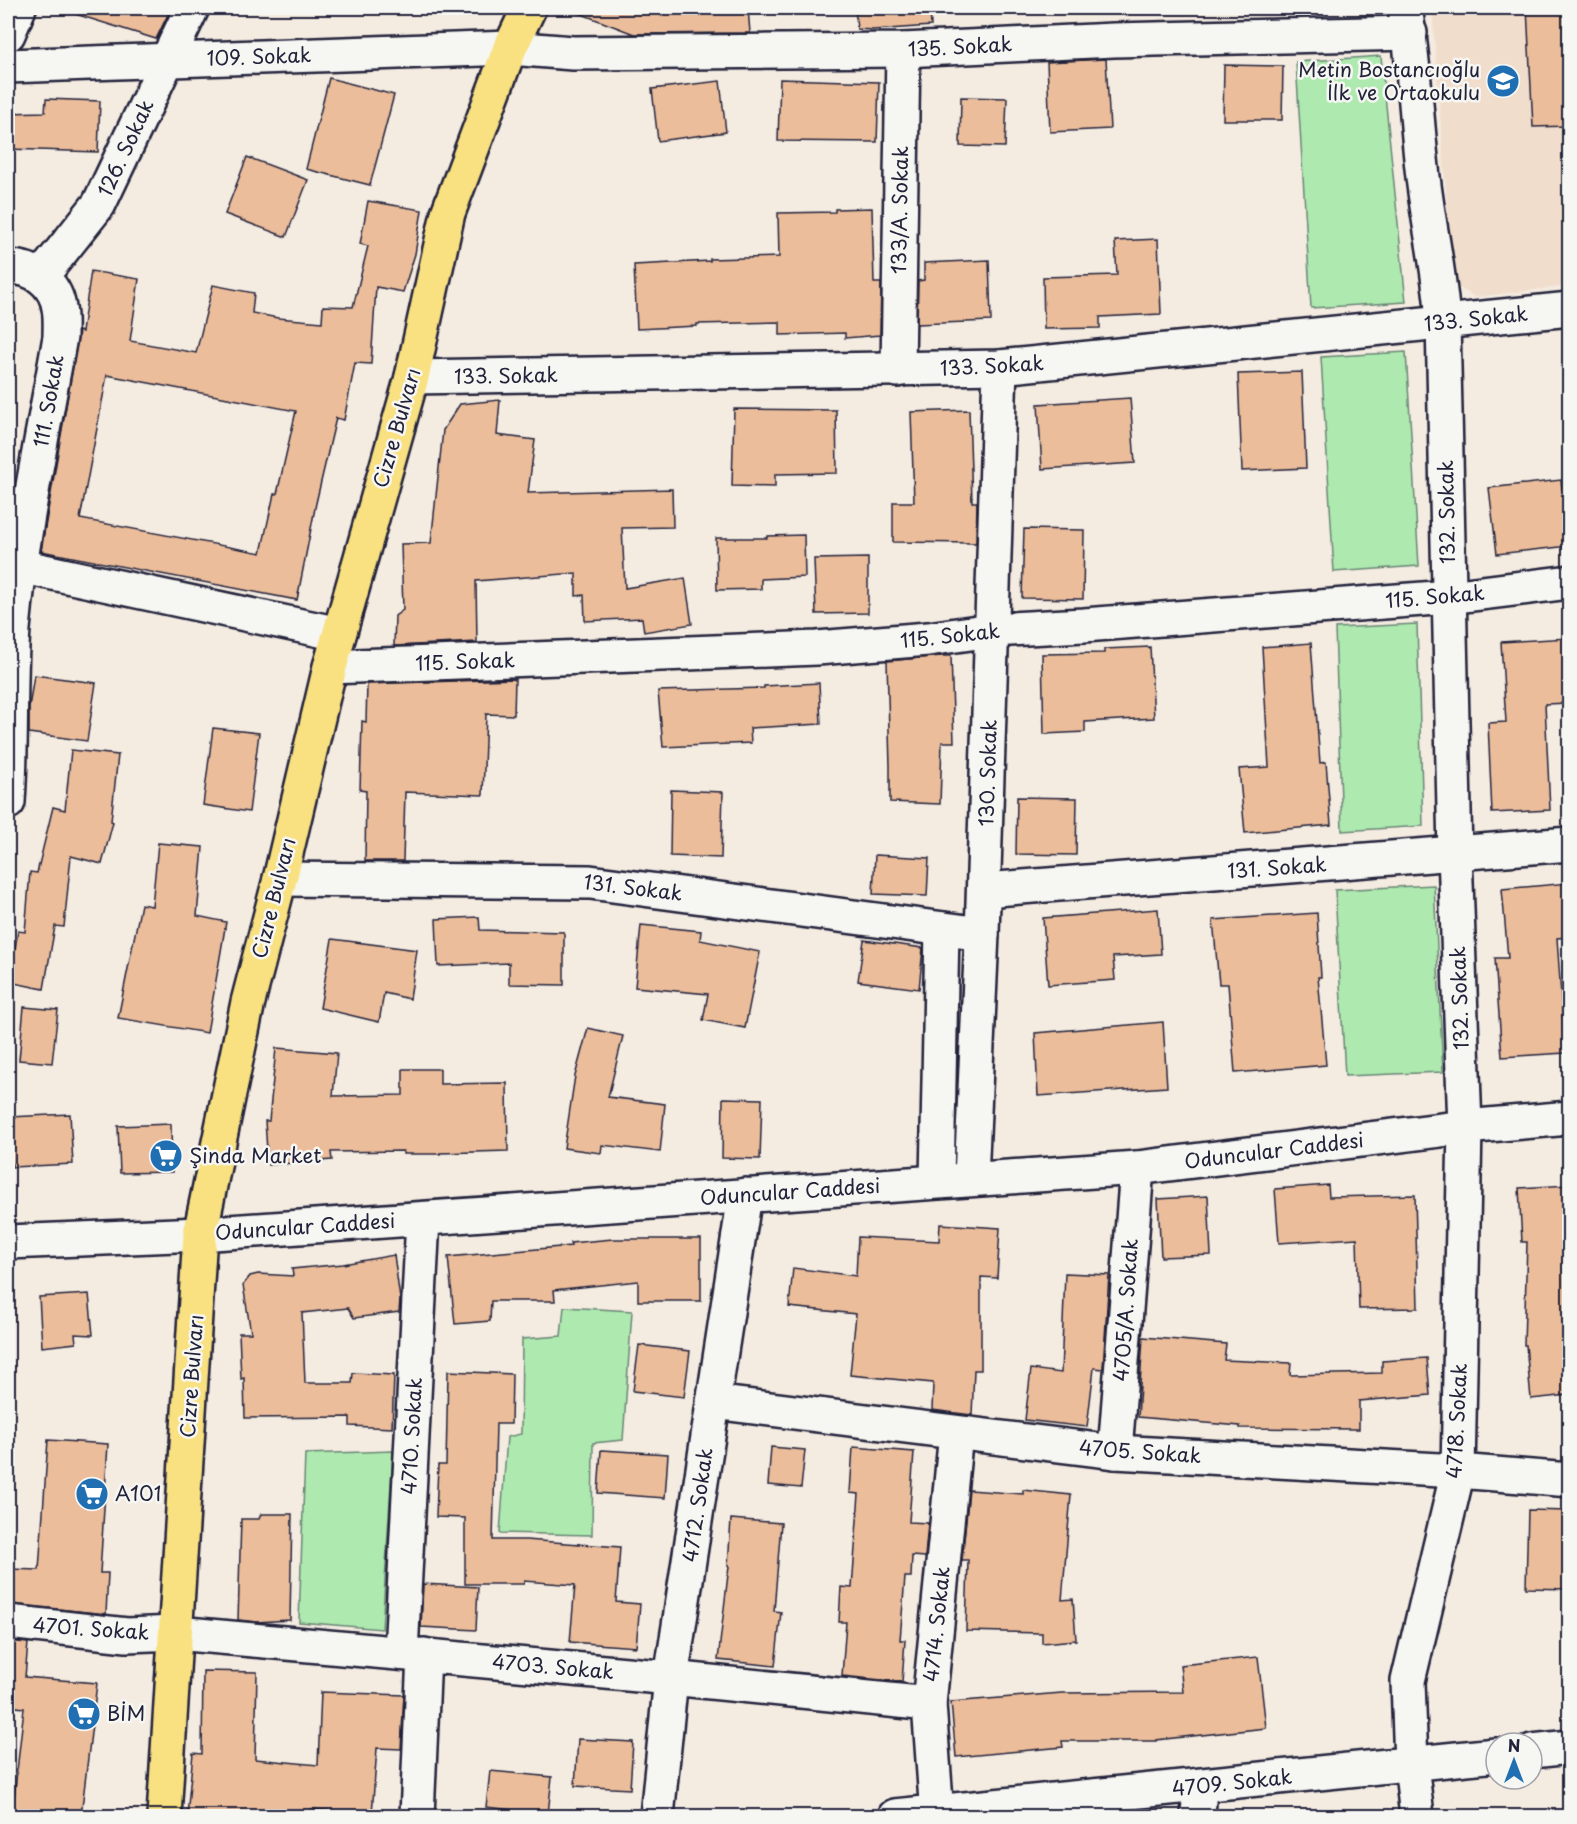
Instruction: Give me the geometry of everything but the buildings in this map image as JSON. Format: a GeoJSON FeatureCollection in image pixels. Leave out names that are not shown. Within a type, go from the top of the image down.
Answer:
{"type":"FeatureCollection","features":[{"type":"Feature","properties":{"kind":"main road","name":"Cizre Bulvarı"},"geometry":{"type":"LineString","coordinates":[[164,1816],[200,1234],[248,1002],[280,879],[330,667],[412,377],[448,213],[510,48],[529,8]]}},
{"type":"Feature","properties":{"kind":"street"},"geometry":{"type":"LineString","coordinates":[[8,34],[19,8]]}},
{"type":"Feature","properties":{"kind":"street","name":"126. Sokak"},"geometry":{"type":"LineString","coordinates":[[41,277],[99,204],[192,8]]}},
{"type":"Feature","properties":{"kind":"street","name":"135. Sokak"},"geometry":{"type":"LineString","coordinates":[[510,48],[573,53],[903,50],[1114,40],[1407,20]]}},
{"type":"Feature","properties":{"kind":"street","name":"132. Sokak"},"geometry":{"type":"LineString","coordinates":[[1407,20],[1422,170],[1441,288],[1443,322],[1455,854],[1465,1127]]}},
{"type":"Feature","properties":{"kind":"street","name":"109. Sokak"},"geometry":{"type":"LineString","coordinates":[[8,66],[510,48]]}},
{"type":"Feature","properties":{"kind":"street","name":"133/A. Sokak"},"geometry":{"type":"LineString","coordinates":[[898,370],[903,50]]}},
{"type":"Feature","properties":{"kind":"street"},"geometry":{"type":"LineString","coordinates":[[8,267],[19,267],[41,277]]}},
{"type":"Feature","properties":{"kind":"street","name":"111. Sokak"},"geometry":{"type":"LineString","coordinates":[[8,802],[14,565],[60,338],[59,308],[52,287],[41,277]]}},
{"type":"Feature","properties":{"kind":"street","name":"133. Sokak"},"geometry":{"type":"LineString","coordinates":[[412,377],[1000,367],[1569,309]]}},
{"type":"Feature","properties":{"kind":"street","name":"130. Sokak"},"geometry":{"type":"LineString","coordinates":[[971,1179],[984,890],[1000,367]]}},
{"type":"Feature","properties":{"kind":"street"},"geometry":{"type":"LineString","coordinates":[[14,565],[339,634]]}},
{"type":"Feature","properties":{"kind":"street","name":"115. Sokak"},"geometry":{"type":"LineString","coordinates":[[330,667],[806,649],[928,639],[992,630],[1084,626],[1449,597],[1569,582]]}},
{"type":"Feature","properties":{"kind":"street","name":"131. Sokak"},"geometry":{"type":"LineString","coordinates":[[984,890],[1569,844]]}},
{"type":"Feature","properties":{"kind":"street","name":"131. Sokak"},"geometry":{"type":"LineString","coordinates":[[280,879],[590,882],[982,934]]}},
{"type":"Feature","properties":{"kind":"street"},"geometry":{"type":"LineString","coordinates":[[937,1181],[942,929]]}},
{"type":"Feature","properties":{"kind":"street","name":"Oduncular Caddesi"},"geometry":{"type":"LineString","coordinates":[[8,1242],[200,1234],[1137,1168],[1465,1127],[1569,1118]]}},
{"type":"Feature","properties":{"kind":"street","name":"4718. Sokak"},"geometry":{"type":"LineString","coordinates":[[1417,1816],[1408,1681],[1458,1471],[1465,1127]]}},
{"type":"Feature","properties":{"kind":"street","name":"4705/A. Sokak"},"geometry":{"type":"LineString","coordinates":[[1115,1452],[1137,1168]]}},
{"type":"Feature","properties":{"kind":"street","name":"4712. Sokak"},"geometry":{"type":"LineString","coordinates":[[657,1816],[671,1678],[745,1195]]}},
{"type":"Feature","properties":{"kind":"street","name":"4710. Sokak"},"geometry":{"type":"LineString","coordinates":[[417,1816],[412,1654],[423,1219]]}},
{"type":"Feature","properties":{"kind":"street","name":"4705. Sokak"},"geometry":{"type":"LineString","coordinates":[[713,1402],[1115,1452],[1458,1471],[1569,1480]]}},
{"type":"Feature","properties":{"kind":"street","name":"4714. Sokak"},"geometry":{"type":"LineString","coordinates":[[937,1815],[929,1704],[956,1432]]}},
{"type":"Feature","properties":{"kind":"street","name":"4701. Sokak"},"geometry":{"type":"LineString","coordinates":[[8,1622],[127,1635],[176,1633]]}},
{"type":"Feature","properties":{"kind":"street","name":"4703. Sokak"},"geometry":{"type":"LineString","coordinates":[[176,1633],[929,1704]]}},
{"type":"Feature","properties":{"kind":"street"},"geometry":{"type":"LineString","coordinates":[[1544,1750],[1569,1747]]}},
{"type":"Feature","properties":{"kind":"street","name":"4709. Sokak"},"geometry":{"type":"LineString","coordinates":[[895,1816],[1199,1802],[1412,1764],[1484,1756]]}},
{"type":"Feature","properties":{"kind":"shaded area","name":"Metin Bostancıoğlu İlk ve Ortaokulu"},"geometry":{"type":"Polygon","coordinates":[[[1432,8],[1569,8],[1569,286],[1475,297],[1453,284],[1432,8]]]}},
{"type":"Feature","properties":{"kind":"green space"},"geometry":{"type":"Polygon","coordinates":[[[1381,56],[1406,302],[1311,308],[1296,62],[1381,56]]]}},
{"type":"Feature","properties":{"kind":"green space"},"geometry":{"type":"Polygon","coordinates":[[[1406,352],[1419,566],[1334,572],[1321,357],[1406,352]]]}},
{"type":"Feature","properties":{"kind":"green space"},"geometry":{"type":"Polygon","coordinates":[[[1417,624],[1423,826],[1342,831],[1335,628],[1417,624]]]}},
{"type":"Feature","properties":{"kind":"green space"},"geometry":{"type":"Polygon","coordinates":[[[1434,885],[1443,1072],[1345,1076],[1335,890],[1434,885]]]}},
{"type":"Feature","properties":{"kind":"green space"},"geometry":{"type":"Polygon","coordinates":[[[564,1307],[632,1311],[623,1440],[593,1443],[592,1535],[500,1533],[507,1437],[521,1434],[522,1339],[561,1336],[564,1307]]]}},
{"type":"Feature","properties":{"kind":"green space"},"geometry":{"type":"Polygon","coordinates":[[[393,1451],[382,1629],[299,1622],[305,1454],[393,1451]]]}},
{"type":"Feature","properties":{"kind":"place","name":"Metin Bostancıoğlu İlk ve Ortaokulu"},"geometry":{"type":"Point","coordinates":[1503,81]}},
{"type":"Feature","properties":{"kind":"place","name":"Şinda Market"},"geometry":{"type":"Point","coordinates":[166,1156]}},
{"type":"Feature","properties":{"kind":"place","name":"A101"},"geometry":{"type":"Point","coordinates":[92,1494]}},
{"type":"Feature","properties":{"kind":"place","name":"BİM"},"geometry":{"type":"Point","coordinates":[84,1714]}}]}
